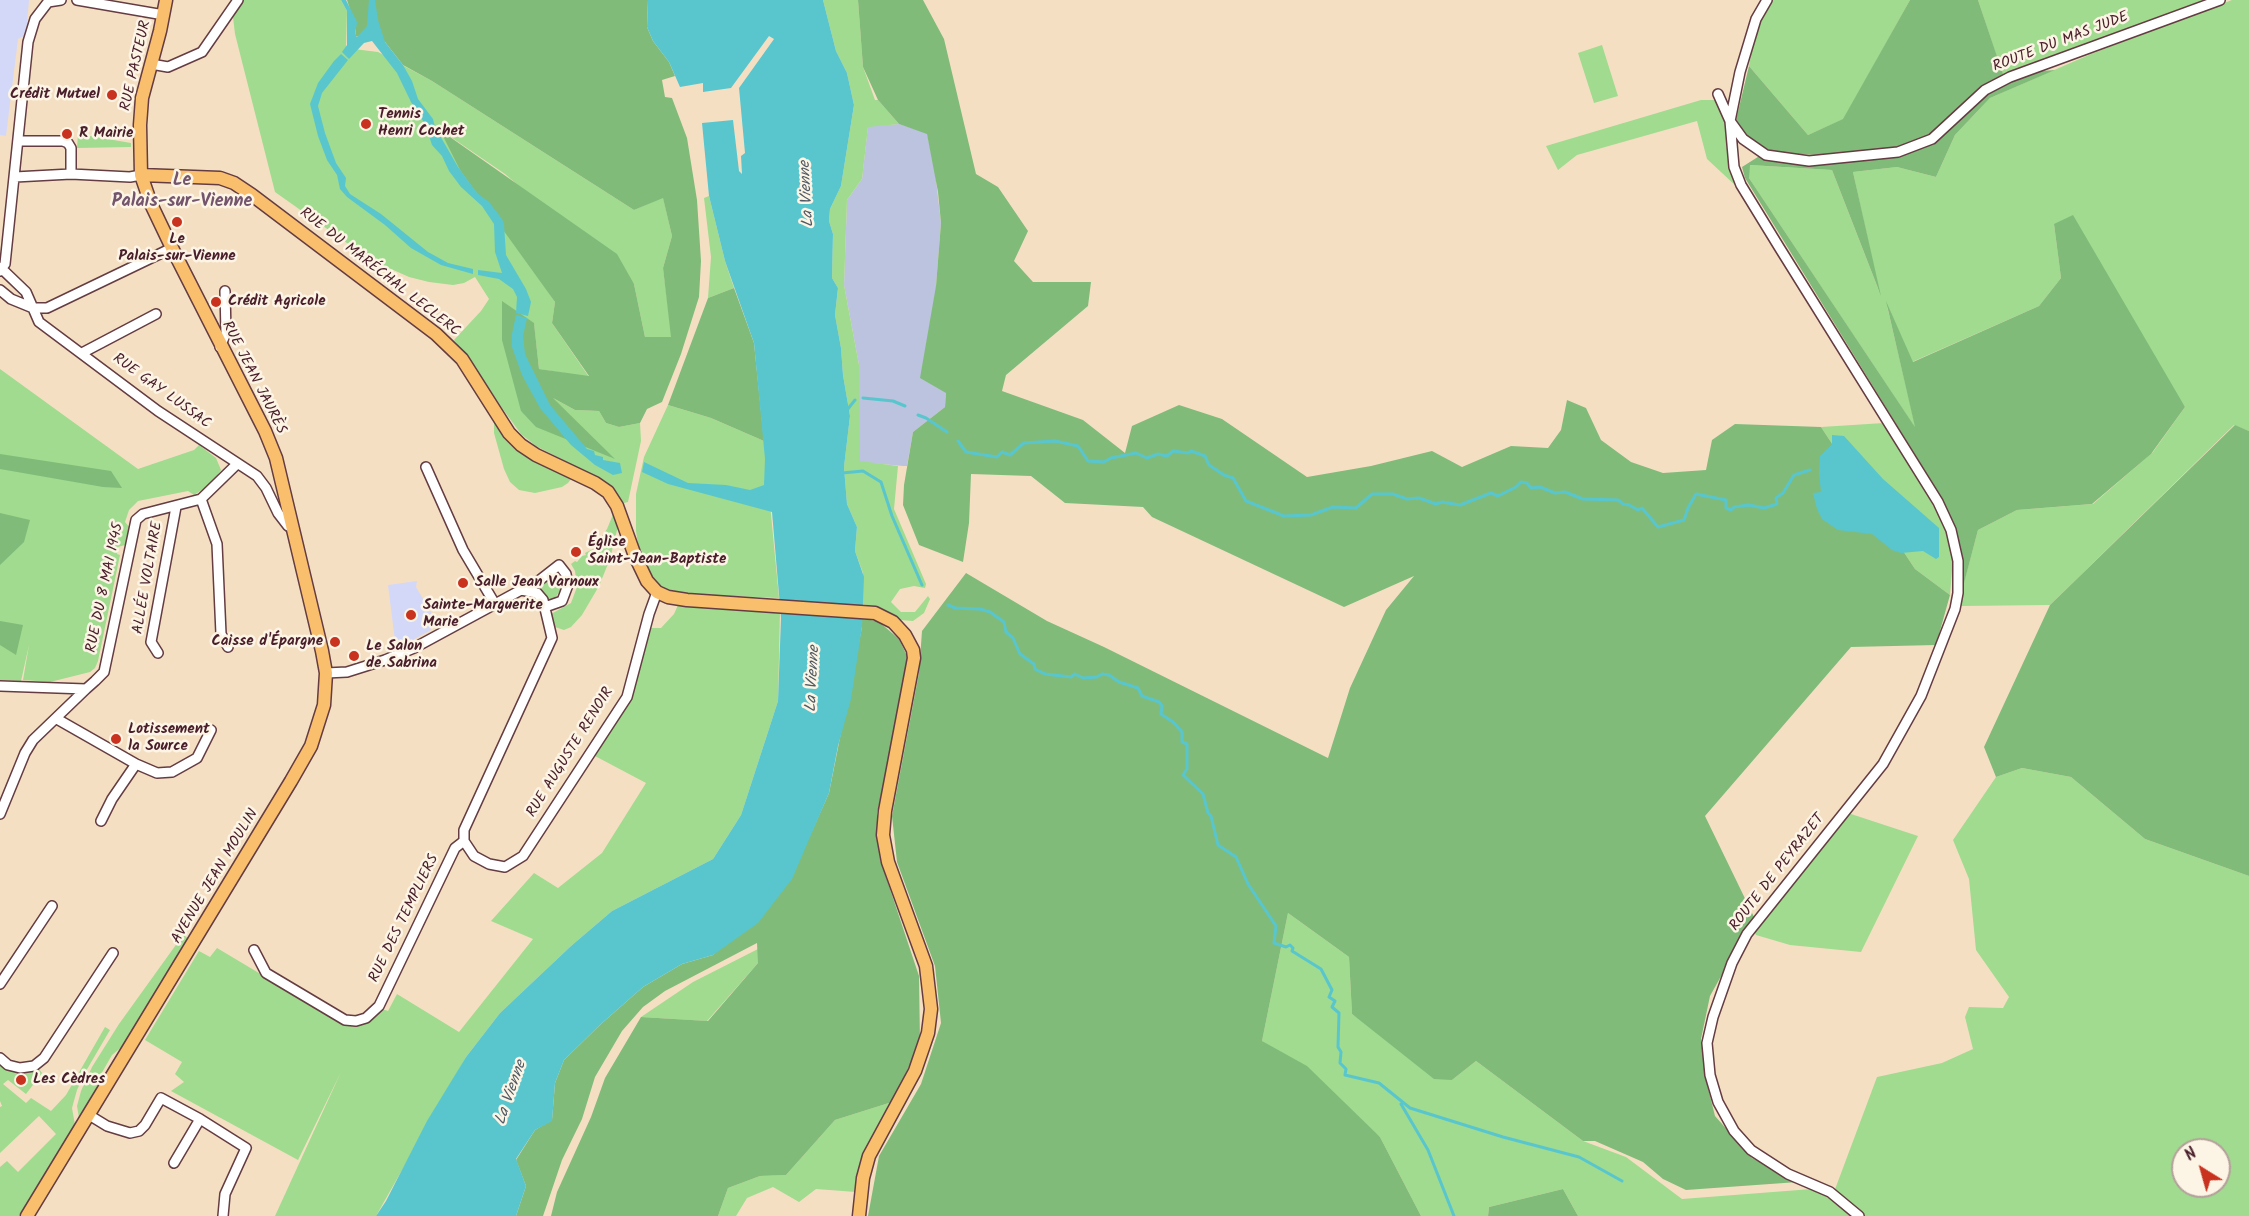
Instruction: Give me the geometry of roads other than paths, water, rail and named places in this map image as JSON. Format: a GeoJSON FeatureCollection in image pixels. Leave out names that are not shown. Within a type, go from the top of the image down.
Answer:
{"type":"FeatureCollection","features":[{"type":"Feature","properties":{"kind":"main road","name":"RUE PASTEUR"},"geometry":{"type":"LineString","coordinates":[[166,0],[140,113],[141,175],[151,204],[172,248]]}},
{"type":"Feature","properties":{"kind":"main road","name":"RUE DU MARÉCHAL LECLERC"},"geometry":{"type":"LineString","coordinates":[[141,175],[220,178],[234,183],[436,334],[462,359],[509,433],[521,446],[595,483],[608,492],[617,506],[635,556],[647,581],[657,592]]}},
{"type":"Feature","properties":{"kind":"main road","name":"RUE JEAN JAURÈS"},"geometry":{"type":"LineString","coordinates":[[172,248],[220,347],[265,431],[276,459],[293,526]]}},
{"type":"Feature","properties":{"kind":"main road","name":"AVENUE JEAN MOULIN"},"geometry":{"type":"LineString","coordinates":[[27,1216],[311,746],[324,705],[326,673],[293,526]]}},
{"type":"Feature","properties":{"kind":"main road"},"geometry":{"type":"LineString","coordinates":[[657,592],[668,597],[687,600],[866,612],[894,622],[905,635],[913,650],[914,658],[885,811],[884,835],[888,862],[926,966],[931,1009],[928,1033],[915,1071],[869,1156],[863,1178],[859,1216]]}},
{"type":"Feature","properties":{"kind":"street"},"geometry":{"type":"LineString","coordinates":[[61,0],[48,2],[35,19],[28,42],[5,264],[1,270],[26,292],[33,308],[47,308],[172,248]]}},
{"type":"Feature","properties":{"kind":"street"},"geometry":{"type":"LineString","coordinates":[[76,0],[126,5],[164,15]]}},
{"type":"Feature","properties":{"kind":"street"},"geometry":{"type":"LineString","coordinates":[[151,64],[168,67],[202,52],[238,0]]}},
{"type":"Feature","properties":{"kind":"street"},"geometry":{"type":"LineString","coordinates":[[1730,121],[1740,72],[1756,19],[1767,0]]}},
{"type":"Feature","properties":{"kind":"street","name":"ROUTE DU MAS JUDE"},"geometry":{"type":"LineString","coordinates":[[1730,121],[1743,139],[1766,155],[1809,161],[1898,152],[1932,139],[1984,90],[2010,77],[2220,0]]}},
{"type":"Feature","properties":{"kind":"street"},"geometry":{"type":"LineString","coordinates":[[1718,94],[1730,121]]}},
{"type":"Feature","properties":{"kind":"street","name":"ROUTE DE PEYRAZET"},"geometry":{"type":"LineString","coordinates":[[1730,121],[1734,166],[1741,185],[1938,502],[1951,530],[1958,561],[1958,593],[1955,609],[1921,696],[1883,764],[1747,934],[1732,963],[1713,1017],[1707,1043],[1710,1075],[1718,1102],[1734,1131],[1751,1150],[1788,1174],[1830,1192],[1860,1216]]}},
{"type":"Feature","properties":{"kind":"street"},"geometry":{"type":"LineString","coordinates":[[19,141],[68,143],[71,148],[70,174]]}},
{"type":"Feature","properties":{"kind":"street"},"geometry":{"type":"LineString","coordinates":[[15,177],[70,174],[130,177],[141,175]]}},
{"type":"Feature","properties":{"kind":"street","name":"RUE GAY LUSSAC"},"geometry":{"type":"LineString","coordinates":[[0,290],[33,308],[39,322],[158,411],[257,476],[266,488],[278,513],[288,526],[293,526]]}},
{"type":"Feature","properties":{"kind":"street"},"geometry":{"type":"LineString","coordinates":[[220,347],[226,333],[225,291]]}},
{"type":"Feature","properties":{"kind":"street"},"geometry":{"type":"LineString","coordinates":[[82,353],[156,314]]}},
{"type":"Feature","properties":{"kind":"street","name":"RUE DU 8 MAI 1945"},"geometry":{"type":"LineString","coordinates":[[86,689],[104,672],[136,520],[143,514],[201,499],[237,464]]}},
{"type":"Feature","properties":{"kind":"street"},"geometry":{"type":"LineString","coordinates":[[426,466],[463,550],[495,604]]}},
{"type":"Feature","properties":{"kind":"street"},"geometry":{"type":"LineString","coordinates":[[201,499],[217,544],[221,634],[228,647]]}},
{"type":"Feature","properties":{"kind":"street","name":"ALLÉE VOLTAIRE"},"geometry":{"type":"LineString","coordinates":[[158,653],[151,642],[176,507]]}},
{"type":"Feature","properties":{"kind":"street"},"geometry":{"type":"LineString","coordinates":[[326,673],[346,672],[414,648],[521,590],[537,593],[545,607],[562,601],[568,585],[566,574],[559,565],[527,590]]}},
{"type":"Feature","properties":{"kind":"street","name":"RUE AUGUSTE RENOIR"},"geometry":{"type":"LineString","coordinates":[[464,841],[474,856],[489,864],[505,867],[523,856],[627,697],[657,592]]}},
{"type":"Feature","properties":{"kind":"street","name":"RUE DES TEMPLIERS"},"geometry":{"type":"LineString","coordinates":[[254,950],[266,973],[345,1020],[356,1021],[366,1017],[379,1006],[456,848],[464,841],[464,830],[552,638],[545,607]]}},
{"type":"Feature","properties":{"kind":"street"},"geometry":{"type":"LineString","coordinates":[[0,686],[86,689]]}},
{"type":"Feature","properties":{"kind":"street"},"geometry":{"type":"LineString","coordinates":[[0,814],[25,753],[33,740],[86,689]]}},
{"type":"Feature","properties":{"kind":"street"},"geometry":{"type":"LineString","coordinates":[[57,718],[136,764],[157,773],[172,772],[196,758],[211,730]]}},
{"type":"Feature","properties":{"kind":"street"},"geometry":{"type":"LineString","coordinates":[[101,821],[136,764]]}},
{"type":"Feature","properties":{"kind":"street"},"geometry":{"type":"LineString","coordinates":[[0,984],[52,906]]}},
{"type":"Feature","properties":{"kind":"street"},"geometry":{"type":"LineString","coordinates":[[0,1059],[8,1065],[20,1068],[34,1066],[44,1058],[113,953]]}},
{"type":"Feature","properties":{"kind":"street"},"geometry":{"type":"LineString","coordinates":[[89,1115],[107,1126],[130,1132],[139,1131],[161,1098],[246,1148],[225,1194],[223,1216]]}},
{"type":"Feature","properties":{"kind":"street"},"geometry":{"type":"LineString","coordinates":[[174,1163],[200,1119]]}},
{"type":"Feature","properties":{"kind":"water"},"geometry":{"type":"Polygon","coordinates":[[[341,0],[346,0],[357,22],[355,35],[357,37],[367,26],[369,0],[375,0],[385,42],[403,65],[418,99],[433,119],[435,127],[458,167],[477,193],[489,202],[502,219],[506,255],[531,302],[528,316],[516,313],[517,297],[513,289],[499,279],[478,275],[478,270],[502,273],[495,252],[494,224],[482,206],[461,187],[449,171],[442,156],[432,145],[425,124],[397,73],[372,41],[364,43],[349,59],[342,52],[347,45],[347,11],[341,0]]]}},
{"type":"Feature","properties":{"kind":"water","name":"La Vienne"},"geometry":{"type":"Polygon","coordinates":[[[648,0],[823,0],[836,51],[847,73],[854,105],[841,186],[830,209],[829,221],[833,234],[832,278],[838,288],[835,315],[850,416],[844,467],[847,504],[857,527],[855,551],[864,577],[862,627],[851,699],[838,746],[829,793],[792,879],[758,923],[713,955],[682,964],[643,987],[564,1060],[555,1083],[552,1121],[535,1130],[516,1159],[526,1186],[516,1216],[376,1216],[427,1121],[466,1057],[500,1013],[612,911],[713,859],[741,815],[778,701],[781,618],[772,512],[668,484],[642,472],[644,462],[688,483],[726,485],[750,490],[764,485],[765,459],[754,343],[725,261],[709,196],[702,123],[733,120],[739,171],[742,174],[741,156],[745,153],[739,88],[774,39],[769,36],[731,88],[703,92],[703,83],[680,87],[669,62],[653,41],[647,27],[648,0]]]}},
{"type":"Feature","properties":{"kind":"water"},"geometry":{"type":"Polygon","coordinates":[[[341,54],[348,60],[322,93],[318,106],[336,163],[346,178],[345,186],[350,194],[381,214],[428,252],[448,263],[473,269],[473,274],[441,265],[411,248],[340,189],[337,175],[327,160],[318,136],[310,104],[318,83],[341,54]]]}},
{"type":"Feature","properties":{"kind":"water"},"geometry":{"type":"Polygon","coordinates":[[[516,315],[527,318],[523,336],[525,354],[550,405],[587,449],[603,457],[603,460],[620,463],[622,473],[613,475],[595,465],[571,445],[540,408],[522,375],[512,347],[516,315]]]}},
{"type":"Feature","properties":{"kind":"water"},"geometry":{"type":"Polygon","coordinates":[[[1832,435],[1844,436],[1883,479],[1939,528],[1939,557],[1936,559],[1923,551],[1901,553],[1892,550],[1872,534],[1838,530],[1822,519],[1813,493],[1821,492],[1820,456],[1832,444],[1832,435]]]}},
{"type":"Feature","properties":{"kind":"waterway"},"geometry":{"type":"LineString","coordinates":[[863,398],[893,401],[905,406]]}},
{"type":"Feature","properties":{"kind":"waterway"},"geometry":{"type":"LineString","coordinates":[[847,410],[855,400]]}},
{"type":"Feature","properties":{"kind":"waterway"},"geometry":{"type":"LineString","coordinates":[[918,415],[947,432]]}},
{"type":"Feature","properties":{"kind":"waterway"},"geometry":{"type":"LineString","coordinates":[[958,441],[966,452],[997,457],[1002,452],[1010,455],[1024,443],[1055,441],[1078,446],[1088,461],[1104,462],[1111,458],[1136,453],[1147,458],[1158,454],[1167,456],[1173,451],[1188,453],[1191,451],[1205,456],[1209,465],[1233,478],[1246,501],[1284,516],[1311,515],[1333,507],[1356,508],[1372,494],[1393,494],[1407,499],[1419,498],[1436,504],[1442,502],[1460,505],[1491,493],[1498,496],[1521,482],[1527,483],[1531,488],[1540,487],[1555,493],[1565,492],[1583,499],[1618,500],[1638,510],[1642,508],[1658,527],[1684,520],[1696,494],[1726,500],[1726,508],[1731,510],[1734,507],[1749,505],[1764,508],[1777,504],[1776,498],[1783,493],[1794,475],[1810,470]]}},
{"type":"Feature","properties":{"kind":"waterway"},"geometry":{"type":"LineString","coordinates":[[842,473],[863,471],[881,482],[892,516],[922,585]]}},
{"type":"Feature","properties":{"kind":"waterway"},"geometry":{"type":"LineString","coordinates":[[948,605],[955,608],[980,609],[990,612],[1004,622],[1006,632],[1013,638],[1020,654],[1034,664],[1035,669],[1045,674],[1071,677],[1075,674],[1083,678],[1109,675],[1119,682],[1138,688],[1142,696],[1159,702],[1162,706],[1161,714],[1182,732],[1182,742],[1187,744],[1187,769],[1183,775],[1203,794],[1218,845],[1236,857],[1248,884],[1276,926],[1274,943],[1286,947],[1290,945],[1293,948],[1292,951],[1321,969],[1332,990],[1329,997],[1335,1001],[1332,1007],[1339,1013],[1338,1047],[1341,1052],[1340,1063],[1346,1069],[1345,1075],[1379,1083],[1410,1108],[1503,1137],[1579,1157],[1622,1181]]}},
{"type":"Feature","properties":{"kind":"waterway"},"geometry":{"type":"LineString","coordinates":[[1401,1104],[1428,1150],[1454,1216]]}},
{"type":"Feature","properties":{"kind":"place","name":"Crédit Mutuel"},"geometry":{"type":"Point","coordinates":[112,95]}},
{"type":"Feature","properties":{"kind":"place","name":"Tennis Henri Cochet"},"geometry":{"type":"Point","coordinates":[366,124]}},
{"type":"Feature","properties":{"kind":"place","name":"R Mairie"},"geometry":{"type":"Point","coordinates":[67,134]}},
{"type":"Feature","properties":{"kind":"place","name":"Le Palais-sur-Vienne"},"geometry":{"type":"Point","coordinates":[177,222]}},
{"type":"Feature","properties":{"kind":"place","name":"Crédit Agricole"},"geometry":{"type":"Point","coordinates":[216,302]}},
{"type":"Feature","properties":{"kind":"place","name":"Église Saint-Jean-Baptiste"},"geometry":{"type":"Point","coordinates":[576,552]}},
{"type":"Feature","properties":{"kind":"place","name":"Salle Jean Varnoux"},"geometry":{"type":"Point","coordinates":[463,583]}},
{"type":"Feature","properties":{"kind":"place","name":"Sainte-Marguerite Marie"},"geometry":{"type":"Point","coordinates":[411,615]}},
{"type":"Feature","properties":{"kind":"place","name":"Caisse d'Épargne"},"geometry":{"type":"Point","coordinates":[335,642]}},
{"type":"Feature","properties":{"kind":"place","name":"Le Salon de Sabrina"},"geometry":{"type":"Point","coordinates":[354,656]}},
{"type":"Feature","properties":{"kind":"place","name":"Lotissement la Source"},"geometry":{"type":"Point","coordinates":[116,739]}},
{"type":"Feature","properties":{"kind":"place","name":"Les Cèdres"},"geometry":{"type":"Point","coordinates":[21,1080]}},
{"type":"Feature","properties":{"kind":"district","name":"Le Palais-sur-Vienne"},"geometry":{"type":"Point","coordinates":[182,192]}}]}
